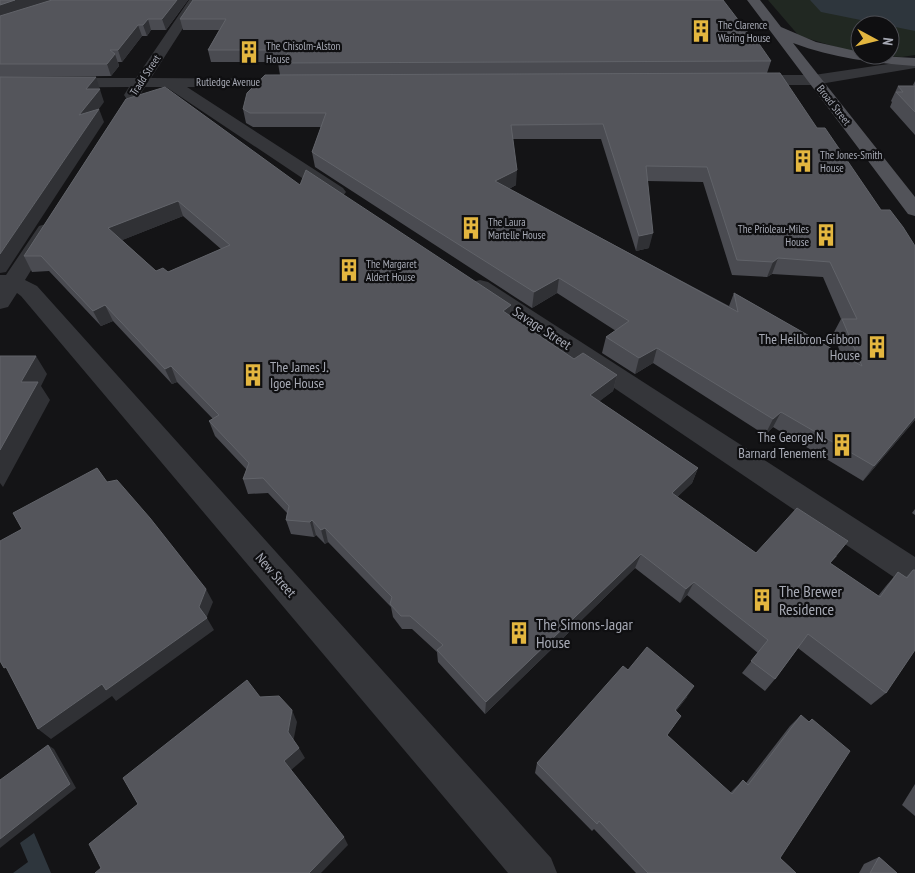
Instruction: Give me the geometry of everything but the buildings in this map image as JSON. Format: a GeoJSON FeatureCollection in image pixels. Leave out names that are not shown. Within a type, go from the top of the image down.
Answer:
{"type":"FeatureCollection","features":[{"type":"Feature","properties":{"kind":"main road","name":"Broad Street"},"geometry":{"type":"LineString","coordinates":[[752,0],[915,210]]}},
{"type":"Feature","properties":{"kind":"main road"},"geometry":{"type":"LineString","coordinates":[[775,29],[839,54],[915,62]]}},
{"type":"Feature","properties":{"kind":"street","name":"Tradd Street"},"geometry":{"type":"LineString","coordinates":[[123,110],[195,0]]}},
{"type":"Feature","properties":{"kind":"street"},"geometry":{"type":"LineString","coordinates":[[735,80],[814,80],[915,62]]}},
{"type":"Feature","properties":{"kind":"street"},"geometry":{"type":"LineString","coordinates":[[169,82],[356,206]]}},
{"type":"Feature","properties":{"kind":"street","name":"Rutledge Avenue"},"geometry":{"type":"LineString","coordinates":[[0,83],[315,82]]}},
{"type":"Feature","properties":{"kind":"street"},"geometry":{"type":"LineString","coordinates":[[4,289],[55,215]]}},
{"type":"Feature","properties":{"kind":"street","name":"Savage Street"},"geometry":{"type":"LineString","coordinates":[[462,276],[915,574]]}},
{"type":"Feature","properties":{"kind":"street","name":"New Street"},"geometry":{"type":"LineString","coordinates":[[4,289],[29,291],[536,873]]}},
{"type":"Feature","properties":{"kind":"shaded area"},"geometry":{"type":"Polygon","coordinates":[[[768,0],[915,0],[915,55],[900,57],[900,15],[850,15],[850,51],[799,36],[768,0]]]}},
{"type":"Feature","properties":{"kind":"shaded area"},"geometry":{"type":"Polygon","coordinates":[[[810,0],[915,0],[915,31],[900,28],[900,15],[850,15],[850,18],[821,12],[810,0]]]}},
{"type":"Feature","properties":{"kind":"shaded area"},"geometry":{"type":"Polygon","coordinates":[[[34,833],[51,873],[13,873],[28,862],[20,843],[34,833]]]}},
{"type":"Feature","properties":{"kind":"place","name":"The Clarence Waring House"},"geometry":{"type":"Point","coordinates":[701,31]}},
{"type":"Feature","properties":{"kind":"place","name":"The Chisolm-Alston House"},"geometry":{"type":"Point","coordinates":[249,52]}},
{"type":"Feature","properties":{"kind":"place","name":"The Jones-Smith House"},"geometry":{"type":"Point","coordinates":[803,161]}},
{"type":"Feature","properties":{"kind":"place","name":"The Laura Martelle House"},"geometry":{"type":"Point","coordinates":[471,228]}},
{"type":"Feature","properties":{"kind":"place","name":"The Prioleau-Miles House"},"geometry":{"type":"Point","coordinates":[826,235]}},
{"type":"Feature","properties":{"kind":"place","name":"The Margaret Aldert House"},"geometry":{"type":"Point","coordinates":[349,270]}},
{"type":"Feature","properties":{"kind":"place","name":"The Heilbron-Gibbon House"},"geometry":{"type":"Point","coordinates":[877,347]}},
{"type":"Feature","properties":{"kind":"place","name":"The James J. Igoe House"},"geometry":{"type":"Point","coordinates":[253,375]}},
{"type":"Feature","properties":{"kind":"place","name":"The George N. Barnard Tenement"},"geometry":{"type":"Point","coordinates":[842,445]}},
{"type":"Feature","properties":{"kind":"place","name":"The Brewer Residence"},"geometry":{"type":"Point","coordinates":[762,600]}},
{"type":"Feature","properties":{"kind":"place","name":"The Simons-Jagar House"},"geometry":{"type":"Point","coordinates":[519,633]}}]}
